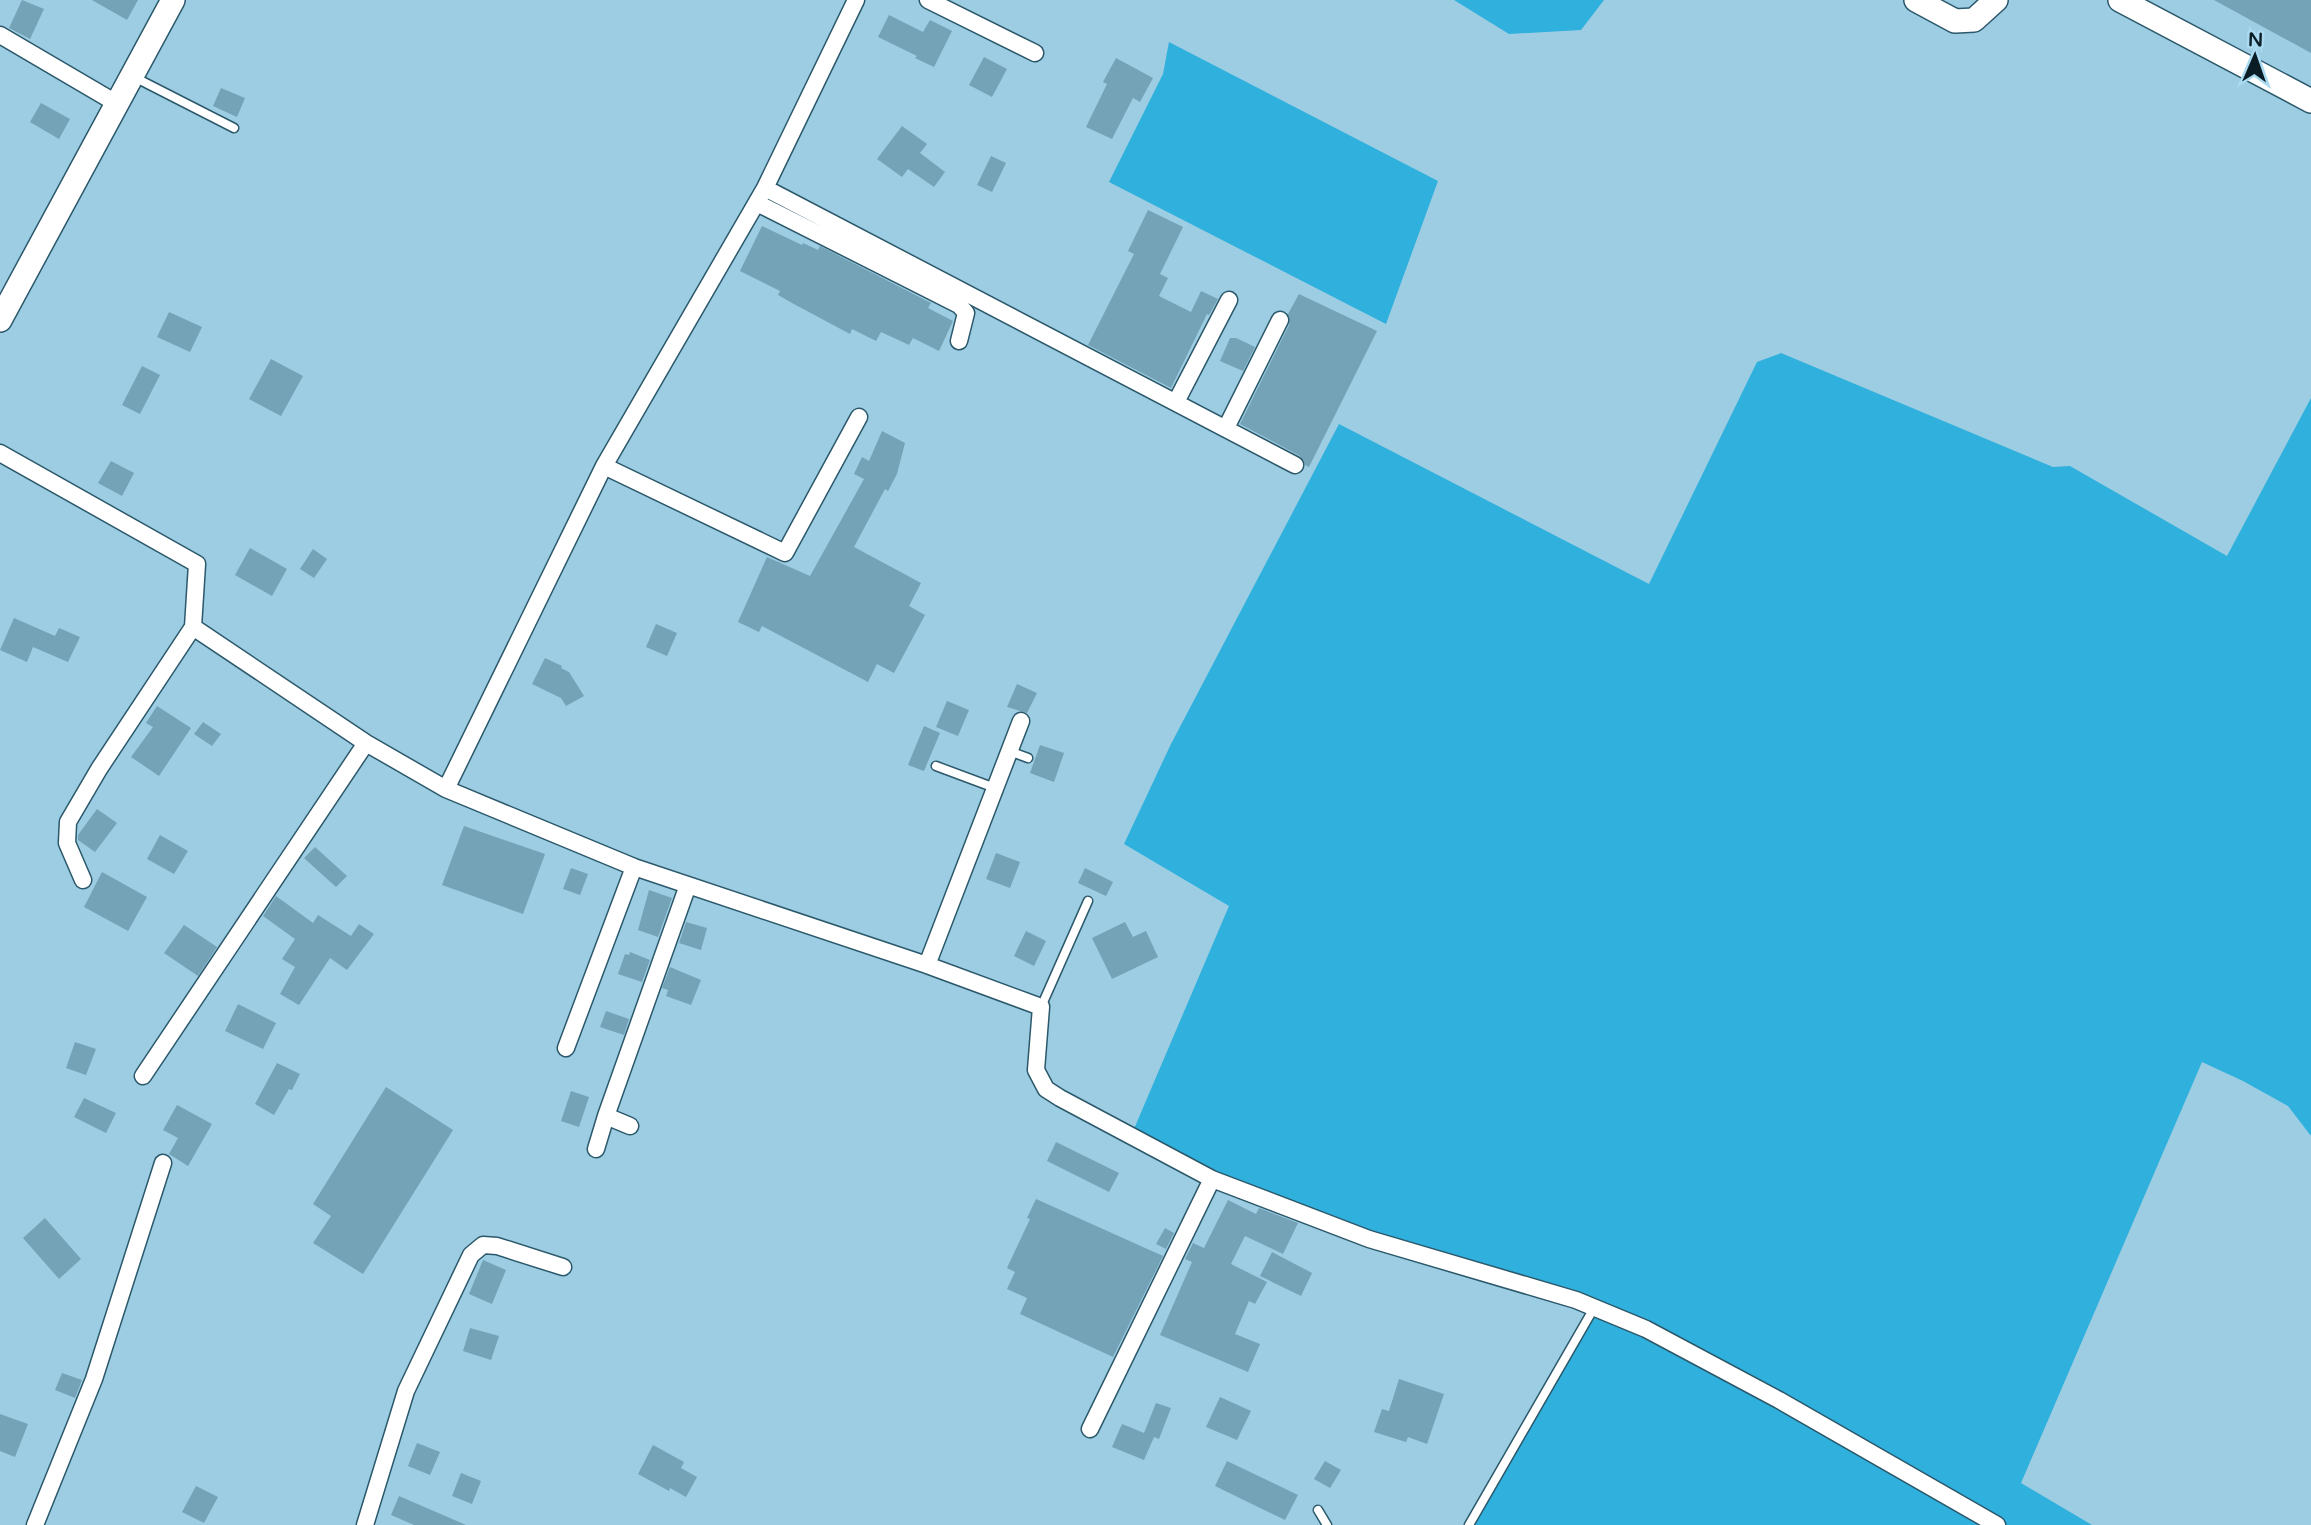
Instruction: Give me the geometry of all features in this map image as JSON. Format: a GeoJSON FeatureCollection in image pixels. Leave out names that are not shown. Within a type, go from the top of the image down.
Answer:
{"type":"FeatureCollection","features":[{"type":"Feature","properties":{"kind":"street"},"geometry":{"type":"LineString","coordinates":[[0,320],[173,0]]}},
{"type":"Feature","properties":{"kind":"street"},"geometry":{"type":"LineString","coordinates":[[446,789],[604,466],[757,203],[856,0]]}},
{"type":"Feature","properties":{"kind":"street"},"geometry":{"type":"LineString","coordinates":[[928,0],[1035,53]]}},
{"type":"Feature","properties":{"kind":"street"},"geometry":{"type":"LineString","coordinates":[[1916,0],[1955,22],[1974,20],[1996,0]]}},
{"type":"Feature","properties":{"kind":"street"},"geometry":{"type":"LineString","coordinates":[[2120,0],[2311,101]]}},
{"type":"Feature","properties":{"kind":"street"},"geometry":{"type":"LineString","coordinates":[[0,36],[116,103]]}},
{"type":"Feature","properties":{"kind":"street"},"geometry":{"type":"LineString","coordinates":[[765,188],[1295,465]]}},
{"type":"Feature","properties":{"kind":"street"},"geometry":{"type":"LineString","coordinates":[[757,203],[958,305],[967,318],[959,341]]}},
{"type":"Feature","properties":{"kind":"street"},"geometry":{"type":"LineString","coordinates":[[1176,402],[1229,300]]}},
{"type":"Feature","properties":{"kind":"street"},"geometry":{"type":"LineString","coordinates":[[1226,428],[1280,320]]}},
{"type":"Feature","properties":{"kind":"street"},"geometry":{"type":"LineString","coordinates":[[604,466],[785,553],[859,417]]}},
{"type":"Feature","properties":{"kind":"street"},"geometry":{"type":"LineString","coordinates":[[0,453],[197,564],[192,627],[99,769],[68,822],[67,843],[83,880]]}},
{"type":"Feature","properties":{"kind":"street"},"geometry":{"type":"LineString","coordinates":[[192,627],[366,743],[446,789],[634,867],[927,965],[1041,1007],[1036,1070],[1046,1089],[1212,1178],[1369,1239],[1576,1300],[1646,1329],[1779,1400],[1997,1525]]}},
{"type":"Feature","properties":{"kind":"street"},"geometry":{"type":"LineString","coordinates":[[927,965],[1021,721]]}},
{"type":"Feature","properties":{"kind":"street"},"geometry":{"type":"LineString","coordinates":[[143,1076],[366,743]]}},
{"type":"Feature","properties":{"kind":"street"},"geometry":{"type":"LineString","coordinates":[[566,1048],[634,867]]}},
{"type":"Feature","properties":{"kind":"street"},"geometry":{"type":"LineString","coordinates":[[596,1149],[688,885]]}},
{"type":"Feature","properties":{"kind":"street"},"geometry":{"type":"LineString","coordinates":[[606,1116],[630,1126]]}},
{"type":"Feature","properties":{"kind":"street"},"geometry":{"type":"LineString","coordinates":[[35,1525],[94,1379],[163,1163]]}},
{"type":"Feature","properties":{"kind":"street"},"geometry":{"type":"LineString","coordinates":[[1090,1429],[1212,1178]]}},
{"type":"Feature","properties":{"kind":"street"},"geometry":{"type":"LineString","coordinates":[[365,1525],[406,1391],[471,1255],[483,1245],[497,1246],[563,1267]]}},
{"type":"Feature","properties":{"kind":"lane"},"geometry":{"type":"LineString","coordinates":[[131,76],[234,128]]}},
{"type":"Feature","properties":{"kind":"lane"},"geometry":{"type":"LineString","coordinates":[[1009,751],[1028,758]]}},
{"type":"Feature","properties":{"kind":"lane"},"geometry":{"type":"LineString","coordinates":[[936,766],[995,788]]}},
{"type":"Feature","properties":{"kind":"lane"},"geometry":{"type":"LineString","coordinates":[[1041,1007],[1088,901]]}},
{"type":"Feature","properties":{"kind":"lane"},"geometry":{"type":"LineString","coordinates":[[1469,1525],[1594,1308]]}},
{"type":"Feature","properties":{"kind":"lane"},"geometry":{"type":"LineString","coordinates":[[1318,1510],[1327,1525]]}},
{"type":"Feature","properties":{"kind":"shaded area"},"geometry":{"type":"Polygon","coordinates":[[[1454,0],[1604,0],[1581,30],[1509,34],[1454,0]]]}},
{"type":"Feature","properties":{"kind":"shaded area"},"geometry":{"type":"Polygon","coordinates":[[[1169,42],[1438,181],[1386,324],[1109,182],[1163,74],[1169,42]]]}},
{"type":"Feature","properties":{"kind":"shaded area"},"geometry":{"type":"Polygon","coordinates":[[[1781,353],[2053,467],[2070,466],[2227,556],[2311,398],[2311,1136],[2288,1106],[2202,1062],[2021,1483],[2092,1525],[1469,1525],[1594,1308],[1369,1239],[1131,1136],[1229,906],[1124,844],[1171,744],[1339,424],[1649,584],[1757,362],[1781,353]]]}},
{"type":"Feature","properties":{"kind":"building"},"geometry":{"type":"Polygon","coordinates":[[[22,0],[44,9],[30,39],[9,28],[22,0]]]}},
{"type":"Feature","properties":{"kind":"building"},"geometry":{"type":"Polygon","coordinates":[[[92,0],[138,0],[127,20],[92,0]]]}},
{"type":"Feature","properties":{"kind":"building"},"geometry":{"type":"Polygon","coordinates":[[[2214,0],[2311,0],[2311,53],[2214,0]]]}},
{"type":"Feature","properties":{"kind":"building"},"geometry":{"type":"Polygon","coordinates":[[[889,15],[923,32],[930,20],[952,31],[934,67],[878,37],[889,15]]]}},
{"type":"Feature","properties":{"kind":"building"},"geometry":{"type":"Polygon","coordinates":[[[984,57],[1007,69],[992,97],[969,85],[984,57]]]}},
{"type":"Feature","properties":{"kind":"building"},"geometry":{"type":"Polygon","coordinates":[[[1116,58],[1153,78],[1140,102],[1133,98],[1112,139],[1086,127],[1107,84],[1103,82],[1116,58]]]}},
{"type":"Feature","properties":{"kind":"building"},"geometry":{"type":"Polygon","coordinates":[[[221,88],[245,98],[237,117],[213,106],[221,88]]]}},
{"type":"Feature","properties":{"kind":"building"},"geometry":{"type":"Polygon","coordinates":[[[41,103],[70,119],[59,139],[30,122],[41,103]]]}},
{"type":"Feature","properties":{"kind":"building"},"geometry":{"type":"Polygon","coordinates":[[[902,126],[927,144],[920,153],[945,172],[934,187],[908,169],[902,177],[877,159],[902,126]]]}},
{"type":"Feature","properties":{"kind":"building"},"geometry":{"type":"Polygon","coordinates":[[[991,156],[1006,163],[992,192],[977,185],[991,156]]]}},
{"type":"Feature","properties":{"kind":"building"},"geometry":{"type":"Polygon","coordinates":[[[1148,210],[1183,227],[1160,274],[1168,278],[1159,296],[1191,312],[1201,291],[1218,299],[1209,315],[1207,314],[1171,388],[1088,345],[1134,254],[1128,251],[1148,210]]]}},
{"type":"Feature","properties":{"kind":"building"},"geometry":{"type":"Polygon","coordinates":[[[762,226],[802,245],[803,243],[818,250],[820,246],[931,303],[928,308],[953,321],[939,351],[913,338],[909,345],[881,332],[876,341],[852,329],[850,334],[778,295],[780,291],[740,271],[762,226]]]}},
{"type":"Feature","properties":{"kind":"building"},"geometry":{"type":"Polygon","coordinates":[[[1299,294],[1377,331],[1309,467],[1300,456],[1240,424],[1289,325],[1288,314],[1299,294]]]}},
{"type":"Feature","properties":{"kind":"building"},"geometry":{"type":"Polygon","coordinates":[[[169,312],[202,327],[190,352],[157,337],[169,312]]]}},
{"type":"Feature","properties":{"kind":"building"},"geometry":{"type":"Polygon","coordinates":[[[1230,338],[1255,347],[1243,371],[1220,361],[1230,338]]]}},
{"type":"Feature","properties":{"kind":"building"},"geometry":{"type":"Polygon","coordinates":[[[271,359],[303,376],[281,416],[249,399],[271,359]]]}},
{"type":"Feature","properties":{"kind":"building"},"geometry":{"type":"Polygon","coordinates":[[[142,366],[160,375],[140,414],[122,405],[142,366]]]}},
{"type":"Feature","properties":{"kind":"building"},"geometry":{"type":"Polygon","coordinates":[[[882,431],[905,443],[897,474],[888,491],[885,489],[854,547],[921,583],[909,606],[925,615],[894,673],[877,664],[868,682],[762,626],[759,632],[738,622],[767,557],[810,576],[864,479],[854,474],[862,457],[869,461],[882,431]]]}},
{"type":"Feature","properties":{"kind":"building"},"geometry":{"type":"Polygon","coordinates":[[[111,461],[134,473],[122,496],[98,483],[111,461]]]}},
{"type":"Feature","properties":{"kind":"building"},"geometry":{"type":"Polygon","coordinates":[[[250,548],[287,569],[272,596],[235,575],[250,548]]]}},
{"type":"Feature","properties":{"kind":"building"},"geometry":{"type":"Polygon","coordinates":[[[313,549],[327,559],[314,578],[300,569],[313,549]]]}},
{"type":"Feature","properties":{"kind":"building"},"geometry":{"type":"Polygon","coordinates":[[[14,618],[55,636],[59,628],[80,637],[68,662],[33,647],[27,662],[0,650],[14,618]]]}},
{"type":"Feature","properties":{"kind":"building"},"geometry":{"type":"Polygon","coordinates":[[[656,624],[677,633],[667,656],[646,647],[656,624]]]}},
{"type":"Feature","properties":{"kind":"building"},"geometry":{"type":"Polygon","coordinates":[[[545,658],[569,672],[584,696],[566,706],[561,698],[532,684],[545,658]]]}},
{"type":"Feature","properties":{"kind":"building"},"geometry":{"type":"Polygon","coordinates":[[[1017,684],[1037,693],[1027,713],[1007,707],[1017,684]]]}},
{"type":"Feature","properties":{"kind":"building"},"geometry":{"type":"Polygon","coordinates":[[[947,701],[969,710],[958,736],[936,727],[947,701]]]}},
{"type":"Feature","properties":{"kind":"building"},"geometry":{"type":"Polygon","coordinates":[[[157,706],[191,728],[159,776],[131,757],[153,727],[146,723],[157,706]]]}},
{"type":"Feature","properties":{"kind":"building"},"geometry":{"type":"Polygon","coordinates":[[[203,722],[221,734],[212,746],[194,734],[203,722]]]}},
{"type":"Feature","properties":{"kind":"building"},"geometry":{"type":"Polygon","coordinates":[[[924,726],[940,733],[924,771],[908,765],[924,726]]]}},
{"type":"Feature","properties":{"kind":"building"},"geometry":{"type":"Polygon","coordinates":[[[1040,745],[1064,753],[1054,782],[1030,773],[1040,745]]]}},
{"type":"Feature","properties":{"kind":"building"},"geometry":{"type":"Polygon","coordinates":[[[97,809],[117,823],[95,852],[78,840],[78,835],[97,809]]]}},
{"type":"Feature","properties":{"kind":"building"},"geometry":{"type":"Polygon","coordinates":[[[464,826],[545,854],[523,914],[442,885],[464,826]]]}},
{"type":"Feature","properties":{"kind":"building"},"geometry":{"type":"Polygon","coordinates":[[[160,835],[188,851],[174,874],[147,859],[160,835]]]}},
{"type":"Feature","properties":{"kind":"building"},"geometry":{"type":"Polygon","coordinates":[[[315,847],[347,876],[336,887],[304,858],[315,847]]]}},
{"type":"Feature","properties":{"kind":"building"},"geometry":{"type":"Polygon","coordinates":[[[996,853],[1020,862],[1010,888],[986,879],[996,853]]]}},
{"type":"Feature","properties":{"kind":"building"},"geometry":{"type":"Polygon","coordinates":[[[571,868],[588,874],[580,895],[563,889],[571,868]]]}},
{"type":"Feature","properties":{"kind":"building"},"geometry":{"type":"Polygon","coordinates":[[[1085,868],[1113,882],[1106,896],[1078,883],[1085,868]]]}},
{"type":"Feature","properties":{"kind":"building"},"geometry":{"type":"Polygon","coordinates":[[[102,872],[147,897],[128,931],[84,907],[102,872]]]}},
{"type":"Feature","properties":{"kind":"building"},"geometry":{"type":"Polygon","coordinates":[[[649,890],[672,898],[658,937],[638,930],[649,890]]]}},
{"type":"Feature","properties":{"kind":"building"},"geometry":{"type":"Polygon","coordinates":[[[276,896],[313,923],[318,915],[351,936],[359,924],[374,934],[347,970],[330,958],[299,1005],[280,994],[295,967],[282,959],[295,939],[263,916],[276,896]]]}},
{"type":"Feature","properties":{"kind":"building"},"geometry":{"type":"Polygon","coordinates":[[[686,922],[707,928],[701,950],[679,943],[686,922]]]}},
{"type":"Feature","properties":{"kind":"building"},"geometry":{"type":"Polygon","coordinates":[[[1125,922],[1133,937],[1146,931],[1158,957],[1112,979],[1092,938],[1125,922]]]}},
{"type":"Feature","properties":{"kind":"building"},"geometry":{"type":"Polygon","coordinates":[[[184,925],[217,947],[198,976],[164,953],[184,925]]]}},
{"type":"Feature","properties":{"kind":"building"},"geometry":{"type":"Polygon","coordinates":[[[1026,931],[1046,941],[1034,966],[1014,956],[1026,931]]]}},
{"type":"Feature","properties":{"kind":"building"},"geometry":{"type":"Polygon","coordinates":[[[630,952],[650,960],[642,982],[618,974],[625,954],[629,955],[630,952]]]}},
{"type":"Feature","properties":{"kind":"building"},"geometry":{"type":"Polygon","coordinates":[[[670,967],[701,980],[691,1005],[666,996],[668,990],[662,988],[670,967]]]}},
{"type":"Feature","properties":{"kind":"building"},"geometry":{"type":"Polygon","coordinates":[[[238,1004],[276,1023],[263,1049],[225,1031],[238,1004]]]}},
{"type":"Feature","properties":{"kind":"building"},"geometry":{"type":"Polygon","coordinates":[[[606,1011],[629,1019],[624,1035],[600,1027],[606,1011]]]}},
{"type":"Feature","properties":{"kind":"building"},"geometry":{"type":"Polygon","coordinates":[[[75,1042],[96,1049],[86,1075],[66,1068],[75,1042]]]}},
{"type":"Feature","properties":{"kind":"building"},"geometry":{"type":"Polygon","coordinates":[[[277,1063],[300,1074],[274,1115],[255,1104],[277,1063]]]}},
{"type":"Feature","properties":{"kind":"building"},"geometry":{"type":"Polygon","coordinates":[[[386,1087],[453,1130],[363,1274],[313,1243],[331,1216],[313,1204],[386,1087]]]}},
{"type":"Feature","properties":{"kind":"building"},"geometry":{"type":"Polygon","coordinates":[[[571,1091],[589,1097],[579,1127],[561,1121],[571,1091]]]}},
{"type":"Feature","properties":{"kind":"building"},"geometry":{"type":"Polygon","coordinates":[[[84,1098],[116,1113],[106,1133],[74,1117],[84,1098]]]}},
{"type":"Feature","properties":{"kind":"building"},"geometry":{"type":"Polygon","coordinates":[[[177,1105],[212,1124],[188,1166],[169,1154],[178,1138],[163,1130],[177,1105]]]}},
{"type":"Feature","properties":{"kind":"building"},"geometry":{"type":"Polygon","coordinates":[[[1056,1142],[1119,1173],[1109,1192],[1047,1161],[1056,1142]]]}},
{"type":"Feature","properties":{"kind":"building"},"geometry":{"type":"Polygon","coordinates":[[[1036,1199],[1163,1256],[1113,1357],[1020,1314],[1027,1298],[1007,1289],[1015,1272],[1007,1268],[1030,1219],[1027,1218],[1036,1199]]]}},
{"type":"Feature","properties":{"kind":"building"},"geometry":{"type":"Polygon","coordinates":[[[1228,1200],[1256,1214],[1259,1208],[1298,1223],[1283,1254],[1245,1236],[1231,1264],[1267,1282],[1255,1304],[1249,1301],[1235,1334],[1260,1344],[1248,1372],[1160,1335],[1192,1262],[1185,1259],[1193,1243],[1204,1248],[1228,1200]]]}},
{"type":"Feature","properties":{"kind":"building"},"geometry":{"type":"Polygon","coordinates":[[[45,1218],[81,1259],[59,1279],[23,1238],[45,1218]]]}},
{"type":"Feature","properties":{"kind":"building"},"geometry":{"type":"Polygon","coordinates":[[[1165,1228],[1174,1233],[1166,1249],[1156,1244],[1165,1228]]]}},
{"type":"Feature","properties":{"kind":"building"},"geometry":{"type":"Polygon","coordinates":[[[1272,1252],[1312,1273],[1301,1296],[1260,1276],[1272,1252]]]}},
{"type":"Feature","properties":{"kind":"building"},"geometry":{"type":"Polygon","coordinates":[[[483,1260],[506,1270],[492,1304],[469,1294],[483,1260]]]}},
{"type":"Feature","properties":{"kind":"building"},"geometry":{"type":"Polygon","coordinates":[[[470,1328],[499,1336],[491,1360],[463,1351],[470,1328]]]}},
{"type":"Feature","properties":{"kind":"building"},"geometry":{"type":"Polygon","coordinates":[[[62,1373],[82,1380],[75,1398],[55,1390],[62,1373]]]}},
{"type":"Feature","properties":{"kind":"building"},"geometry":{"type":"Polygon","coordinates":[[[1399,1379],[1444,1394],[1427,1444],[1408,1437],[1406,1442],[1374,1432],[1382,1409],[1389,1411],[1399,1379]]]}},
{"type":"Feature","properties":{"kind":"building"},"geometry":{"type":"Polygon","coordinates":[[[1220,1397],[1251,1411],[1237,1440],[1206,1427],[1220,1397]]]}},
{"type":"Feature","properties":{"kind":"building"},"geometry":{"type":"Polygon","coordinates":[[[1156,1403],[1171,1408],[1159,1439],[1154,1437],[1144,1460],[1112,1447],[1122,1424],[1144,1433],[1156,1403]]]}},
{"type":"Feature","properties":{"kind":"building"},"geometry":{"type":"Polygon","coordinates":[[[0,1414],[28,1424],[15,1457],[0,1451],[0,1414]]]}},
{"type":"Feature","properties":{"kind":"building"},"geometry":{"type":"Polygon","coordinates":[[[417,1443],[440,1452],[430,1475],[408,1466],[417,1443]]]}},
{"type":"Feature","properties":{"kind":"building"},"geometry":{"type":"Polygon","coordinates":[[[653,1445],[684,1462],[681,1468],[697,1477],[686,1497],[638,1474],[653,1445]]]}},
{"type":"Feature","properties":{"kind":"building"},"geometry":{"type":"Polygon","coordinates":[[[1227,1461],[1298,1495],[1285,1520],[1215,1486],[1227,1461]]]}},
{"type":"Feature","properties":{"kind":"building"},"geometry":{"type":"Polygon","coordinates":[[[1325,1461],[1341,1470],[1330,1488],[1314,1479],[1325,1461]]]}},
{"type":"Feature","properties":{"kind":"building"},"geometry":{"type":"Polygon","coordinates":[[[461,1473],[481,1481],[472,1504],[452,1496],[461,1473]]]}},
{"type":"Feature","properties":{"kind":"building"},"geometry":{"type":"Polygon","coordinates":[[[196,1486],[218,1497],[204,1523],[182,1512],[196,1486]]]}},
{"type":"Feature","properties":{"kind":"building"},"geometry":{"type":"Polygon","coordinates":[[[399,1496],[466,1525],[414,1525],[391,1515],[399,1496]]]}}]}
